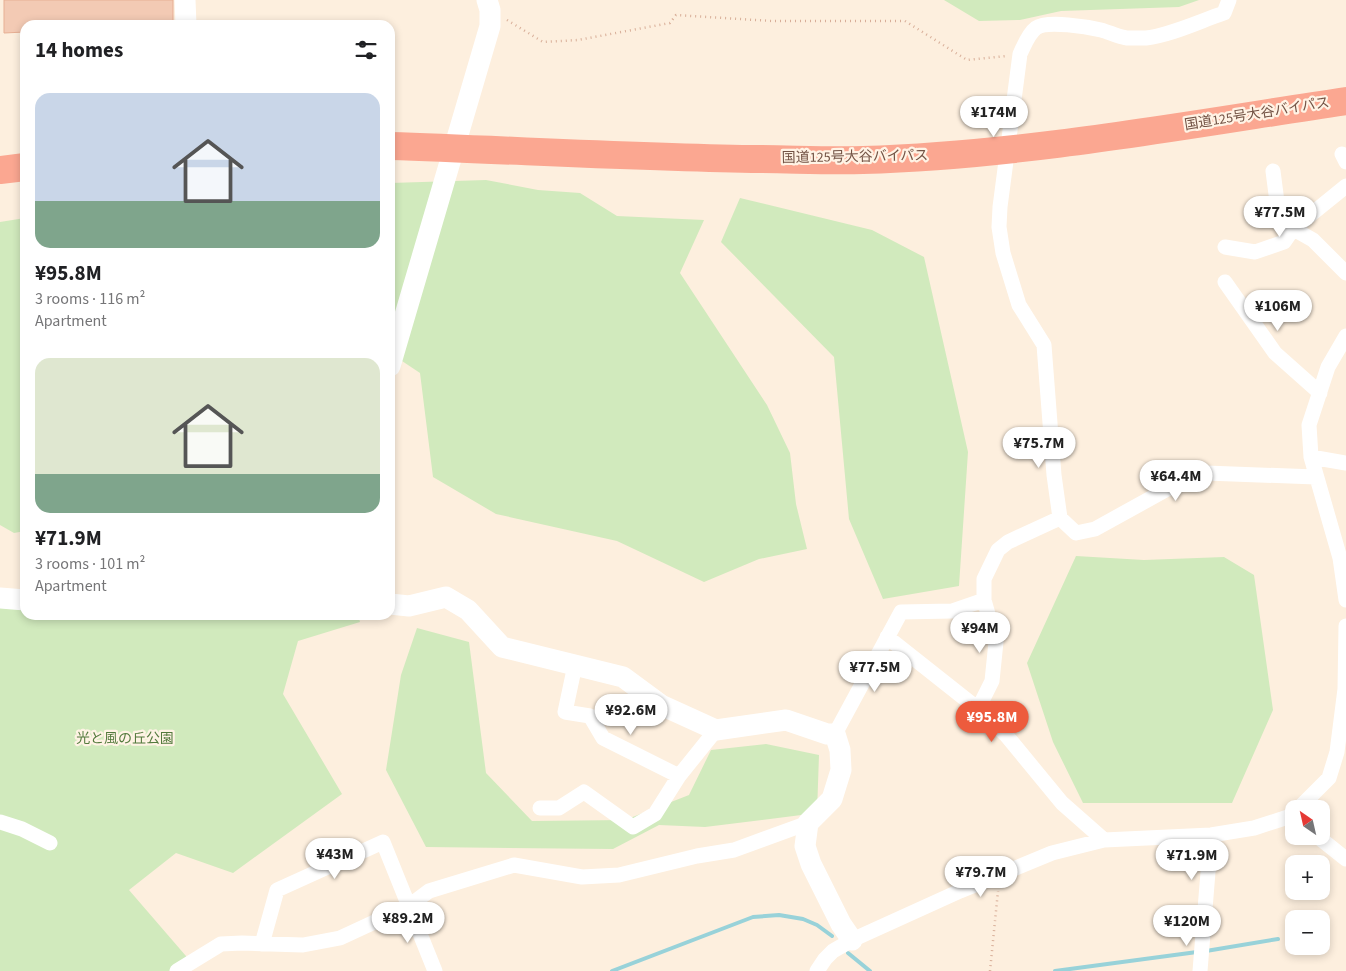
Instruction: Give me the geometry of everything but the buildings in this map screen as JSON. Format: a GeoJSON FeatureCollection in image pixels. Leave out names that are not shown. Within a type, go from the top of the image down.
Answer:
{"type":"FeatureCollection","features":[{"type":"Feature","properties":{"kind":"highway","name":"国道125号大谷バイパス"},"geometry":{"type":"LineString","coordinates":[[395,146],[704,158],[861,160],[1028,148],[1346,101]]}},
{"type":"Feature","properties":{"kind":"highway"},"geometry":{"type":"LineString","coordinates":[[0,170],[20,168]]}},
{"type":"Feature","properties":{"kind":"street"},"geometry":{"type":"LineString","coordinates":[[185,0],[186,20]]}},
{"type":"Feature","properties":{"kind":"street"},"geometry":{"type":"LineString","coordinates":[[1229,0],[1224,13],[1167,34],[1146,38],[1126,38],[1074,25],[1038,27],[1031,33],[1020,54],[1000,207],[999,227],[1003,253],[1018,305],[1044,345],[1054,475],[1060,518],[1076,533],[1095,529],[1180,482],[1206,473],[1316,477]]}},
{"type":"Feature","properties":{"kind":"street"},"geometry":{"type":"LineString","coordinates":[[395,349],[490,26],[489,5]]}},
{"type":"Feature","properties":{"kind":"street"},"geometry":{"type":"LineString","coordinates":[[1273,171],[1277,202],[1283,223],[1313,240],[1346,273]]}},
{"type":"Feature","properties":{"kind":"street"},"geometry":{"type":"LineString","coordinates":[[1225,246],[1255,252],[1284,242],[1293,229],[1346,186]]}},
{"type":"Feature","properties":{"kind":"street"},"geometry":{"type":"LineString","coordinates":[[1224,282],[1275,353],[1320,393]]}},
{"type":"Feature","properties":{"kind":"street"},"geometry":{"type":"LineString","coordinates":[[1346,336],[1328,367],[1309,425],[1311,457],[1340,558],[1346,600]]}},
{"type":"Feature","properties":{"kind":"street"},"geometry":{"type":"LineString","coordinates":[[1311,457],[1346,463]]}},
{"type":"Feature","properties":{"kind":"street"},"geometry":{"type":"LineString","coordinates":[[978,709],[992,682],[996,642],[984,600],[984,579],[998,550],[1008,542],[1060,518]]}},
{"type":"Feature","properties":{"kind":"street"},"geometry":{"type":"LineString","coordinates":[[395,605],[409,606],[446,597],[468,610],[502,647],[623,677],[661,705],[716,730],[786,720],[827,734],[836,734]]}},
{"type":"Feature","properties":{"kind":"street"},"geometry":{"type":"LineString","coordinates":[[0,598],[20,600]]}},
{"type":"Feature","properties":{"kind":"street"},"geometry":{"type":"LineString","coordinates":[[177,971],[222,944],[303,945],[340,938],[409,906],[429,891],[514,865],[582,877],[619,875],[697,856],[734,850],[808,823],[832,799],[841,770],[840,750],[836,734],[901,612],[952,611],[984,600]]}},
{"type":"Feature","properties":{"kind":"street"},"geometry":{"type":"LineString","coordinates":[[1308,800],[1329,778],[1337,752],[1346,689],[1346,626]]}},
{"type":"Feature","properties":{"kind":"street"},"geometry":{"type":"LineString","coordinates":[[887,637],[978,709],[1006,735],[1062,803],[1104,840]]}},
{"type":"Feature","properties":{"kind":"street"},"geometry":{"type":"LineString","coordinates":[[574,665],[565,712],[590,716],[603,738],[678,776]]}},
{"type":"Feature","properties":{"kind":"street"},"geometry":{"type":"LineString","coordinates":[[540,808],[558,808],[584,792],[633,827],[655,814],[678,776],[716,730]]}},
{"type":"Feature","properties":{"kind":"street"},"geometry":{"type":"LineString","coordinates":[[817,971],[833,951],[852,940],[999,874],[1052,853],[1104,840],[1211,835],[1254,828],[1285,817]]}},
{"type":"Feature","properties":{"kind":"street"},"geometry":{"type":"LineString","coordinates":[[0,822],[22,829],[50,844]]}},
{"type":"Feature","properties":{"kind":"street"},"geometry":{"type":"LineString","coordinates":[[808,823],[805,846],[811,864],[841,924],[852,940]]}},
{"type":"Feature","properties":{"kind":"street"},"geometry":{"type":"LineString","coordinates":[[1201,969],[1211,835]]}},
{"type":"Feature","properties":{"kind":"street"},"geometry":{"type":"LineString","coordinates":[[262,944],[277,890],[383,842],[435,971]]}},
{"type":"Feature","properties":{"kind":"street"},"geometry":{"type":"LineString","coordinates":[[1328,845],[1346,859]]}},
{"type":"Feature","properties":{"kind":"path"},"geometry":{"type":"LineString","coordinates":[[489,5],[544,42],[578,40],[670,22],[676,15],[772,21],[905,22],[967,60],[1020,54]]}},
{"type":"Feature","properties":{"kind":"path"},"geometry":{"type":"LineString","coordinates":[[990,971],[999,874]]}},
{"type":"Feature","properties":{"kind":"green space"},"geometry":{"type":"Polygon","coordinates":[[[944,0],[1199,0],[1179,7],[1061,11],[1020,20],[979,21],[944,0]]]}},
{"type":"Feature","properties":{"kind":"green space"},"geometry":{"type":"Polygon","coordinates":[[[486,180],[538,190],[580,193],[617,216],[704,220],[680,273],[767,405],[790,453],[796,504],[807,549],[759,559],[704,582],[617,541],[496,514],[433,477],[420,373],[395,356],[395,183],[486,180]]]}},
{"type":"Feature","properties":{"kind":"green space"},"geometry":{"type":"Polygon","coordinates":[[[740,198],[872,230],[924,257],[968,452],[959,586],[883,599],[849,519],[834,357],[721,242],[740,198]]]}},
{"type":"Feature","properties":{"kind":"green space"},"geometry":{"type":"Polygon","coordinates":[[[20,219],[20,532],[14,533],[0,525],[0,222],[20,219]]]}},
{"type":"Feature","properties":{"kind":"green space"},"geometry":{"type":"Polygon","coordinates":[[[1076,556],[1144,560],[1224,557],[1254,575],[1273,710],[1232,803],[1083,803],[1053,742],[1027,663],[1076,556]]]}},
{"type":"Feature","properties":{"kind":"green space","name":"光と風の丘公園"},"geometry":{"type":"Polygon","coordinates":[[[0,598],[20,600],[20,620],[359,620],[360,622],[298,641],[283,694],[342,794],[233,873],[176,853],[129,890],[192,963],[177,971],[0,971],[0,598]]]}},
{"type":"Feature","properties":{"kind":"green space"},"geometry":{"type":"Polygon","coordinates":[[[417,628],[469,642],[486,773],[532,821],[625,820],[689,795],[711,750],[766,744],[819,755],[817,813],[705,827],[659,825],[613,849],[426,847],[386,770],[401,675],[417,628]]]}},
{"type":"Feature","properties":{"kind":"waterway"},"geometry":{"type":"LineString","coordinates":[[612,971],[753,917],[779,915],[803,919],[817,925],[832,936]]}},
{"type":"Feature","properties":{"kind":"waterway"},"geometry":{"type":"LineString","coordinates":[[1206,951],[1278,939]]}},
{"type":"Feature","properties":{"kind":"waterway"},"geometry":{"type":"LineString","coordinates":[[1055,971],[1197,952]]}},
{"type":"Feature","properties":{"kind":"waterway"},"geometry":{"type":"LineString","coordinates":[[848,953],[870,971]]}}]}
